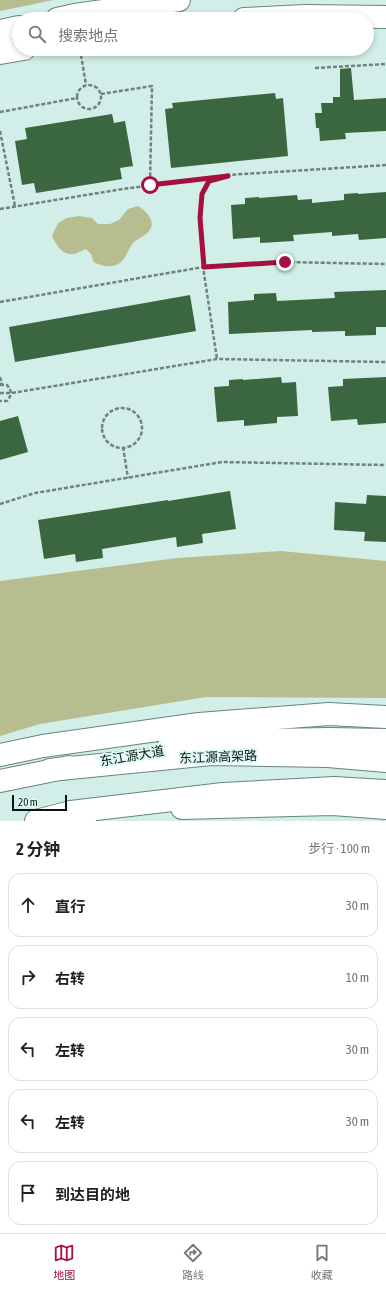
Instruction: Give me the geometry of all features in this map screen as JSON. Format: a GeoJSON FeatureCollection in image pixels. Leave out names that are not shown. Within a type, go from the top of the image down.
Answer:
{"type":"FeatureCollection","features":[{"type":"Feature","properties":{"kind":"main road"},"geometry":{"type":"LineString","coordinates":[[102,12],[179,0]]}},
{"type":"Feature","properties":{"kind":"main road"},"geometry":{"type":"LineString","coordinates":[[374,17],[386,17]]}},
{"type":"Feature","properties":{"kind":"main road"},"geometry":{"type":"LineString","coordinates":[[0,31],[12,28]]}},
{"type":"Feature","properties":{"kind":"main road"},"geometry":{"type":"LineString","coordinates":[[0,53],[12,51]]}},
{"type":"Feature","properties":{"kind":"main road"},"geometry":{"type":"LineString","coordinates":[[0,755],[43,746],[199,724],[329,714],[386,717]]}},
{"type":"Feature","properties":{"kind":"main road","name":"东江源大道"},"geometry":{"type":"LineString","coordinates":[[0,781],[50,770],[213,742],[329,739],[386,740]]}},
{"type":"Feature","properties":{"kind":"main road","name":"东江源高架路"},"geometry":{"type":"LineString","coordinates":[[50,770],[211,754],[328,756],[386,761]]}},
{"type":"Feature","properties":{"kind":"main road"},"geometry":{"type":"LineString","coordinates":[[36,821],[71,812],[224,794],[334,788],[386,791]]}},
{"type":"Feature","properties":{"kind":"main road"},"geometry":{"type":"LineString","coordinates":[[71,812],[222,806],[333,804],[386,808]]}},
{"type":"Feature","properties":{"kind":"path"},"geometry":{"type":"LineString","coordinates":[[81,56],[86,85]]}},
{"type":"Feature","properties":{"kind":"path"},"geometry":{"type":"LineString","coordinates":[[316,68],[386,64]]}},
{"type":"Feature","properties":{"kind":"path"},"geometry":{"type":"LineString","coordinates":[[86,85],[95,87],[101,94],[101,100],[94,108],[83,107],[77,98],[81,87],[86,85]]}},
{"type":"Feature","properties":{"kind":"path"},"geometry":{"type":"LineString","coordinates":[[101,94],[152,86],[150,185]]}},
{"type":"Feature","properties":{"kind":"path"},"geometry":{"type":"LineString","coordinates":[[0,112],[77,98]]}},
{"type":"Feature","properties":{"kind":"path"},"geometry":{"type":"LineString","coordinates":[[0,131],[15,206]]}},
{"type":"Feature","properties":{"kind":"path"},"geometry":{"type":"LineString","coordinates":[[0,209],[150,185],[228,176],[386,165]]}},
{"type":"Feature","properties":{"kind":"path"},"geometry":{"type":"LineString","coordinates":[[217,360],[204,267],[200,218],[202,194],[209,181],[228,176]]}},
{"type":"Feature","properties":{"kind":"path"},"geometry":{"type":"LineString","coordinates":[[0,302],[204,267],[285,262],[386,264]]}},
{"type":"Feature","properties":{"kind":"path"},"geometry":{"type":"LineString","coordinates":[[0,394],[217,360],[386,362]]}},
{"type":"Feature","properties":{"kind":"path"},"geometry":{"type":"LineString","coordinates":[[0,377],[2,384],[0,385],[7,385],[11,389],[12,393],[7,401],[0,401]]}},
{"type":"Feature","properties":{"kind":"path"},"geometry":{"type":"LineString","coordinates":[[128,408],[140,417],[142,430],[140,437],[136,442],[130,446],[123,447],[117,446],[106,439],[103,433],[103,426],[104,419],[108,414],[114,410],[128,408]]}},
{"type":"Feature","properties":{"kind":"path"},"geometry":{"type":"LineString","coordinates":[[123,447],[128,478]]}},
{"type":"Feature","properties":{"kind":"path"},"geometry":{"type":"LineString","coordinates":[[0,504],[35,493],[222,462],[386,465]]}},
{"type":"Feature","properties":{"kind":"green space"},"geometry":{"type":"Polygon","coordinates":[[[0,0],[54,0],[0,11],[0,0]]]}},
{"type":"Feature","properties":{"kind":"green space"},"geometry":{"type":"Polygon","coordinates":[[[138,206],[150,217],[152,224],[151,227],[146,234],[134,242],[123,260],[116,265],[105,266],[97,264],[94,262],[91,254],[86,249],[78,253],[68,254],[56,244],[52,236],[58,223],[67,218],[79,216],[92,218],[98,224],[110,224],[119,220],[128,209],[138,206]]]}},
{"type":"Feature","properties":{"kind":"green space"},"geometry":{"type":"Polygon","coordinates":[[[281,551],[386,561],[386,698],[206,697],[40,724],[0,736],[0,581],[177,558],[281,551]]]}},
{"type":"Feature","properties":{"kind":"building"},"geometry":{"type":"Polygon","coordinates":[[[351,68],[354,100],[386,98],[386,131],[345,133],[346,139],[320,141],[319,128],[316,128],[315,113],[322,113],[321,103],[333,103],[333,97],[340,97],[340,69],[351,68]]]}},
{"type":"Feature","properties":{"kind":"building"},"geometry":{"type":"Polygon","coordinates":[[[275,93],[276,99],[283,98],[288,156],[171,168],[165,109],[173,108],[172,103],[275,93]]]}},
{"type":"Feature","properties":{"kind":"building"},"geometry":{"type":"Polygon","coordinates":[[[112,114],[114,123],[125,121],[133,166],[120,168],[122,179],[36,193],[34,183],[22,185],[15,141],[27,139],[25,128],[112,114]]]}},
{"type":"Feature","properties":{"kind":"building"},"geometry":{"type":"Polygon","coordinates":[[[386,192],[386,238],[359,240],[358,234],[332,236],[332,232],[293,235],[294,241],[260,243],[260,237],[233,239],[231,205],[245,204],[245,198],[297,195],[298,200],[312,199],[312,203],[344,200],[344,194],[386,192]]]}},
{"type":"Feature","properties":{"kind":"building"},"geometry":{"type":"Polygon","coordinates":[[[386,290],[386,327],[376,327],[376,335],[345,336],[345,331],[312,332],[312,330],[229,334],[228,302],[254,300],[254,294],[276,293],[277,301],[335,298],[334,292],[386,290]]]}},
{"type":"Feature","properties":{"kind":"building"},"geometry":{"type":"Polygon","coordinates":[[[190,295],[196,331],[15,362],[9,327],[190,295]]]}},
{"type":"Feature","properties":{"kind":"building"},"geometry":{"type":"Polygon","coordinates":[[[281,377],[282,383],[296,382],[298,416],[277,417],[277,423],[244,426],[244,420],[217,422],[214,387],[229,386],[229,380],[281,377]]]}},
{"type":"Feature","properties":{"kind":"building"},"geometry":{"type":"Polygon","coordinates":[[[386,377],[386,423],[358,425],[357,419],[331,421],[328,387],[343,386],[343,379],[386,377]]]}},
{"type":"Feature","properties":{"kind":"building"},"geometry":{"type":"Polygon","coordinates":[[[18,416],[28,452],[0,460],[0,421],[18,416]]]}},
{"type":"Feature","properties":{"kind":"building"},"geometry":{"type":"Polygon","coordinates":[[[230,491],[236,529],[202,534],[203,543],[177,547],[176,537],[102,549],[103,558],[76,562],[75,554],[44,559],[38,520],[230,491]]]}},
{"type":"Feature","properties":{"kind":"building"},"geometry":{"type":"Polygon","coordinates":[[[367,495],[386,496],[386,542],[364,541],[365,532],[334,530],[335,502],[366,504],[367,495]]]}},
{"type":"Feature","properties":{"kind":"route"},"geometry":{"type":"LineString","coordinates":[[150,185],[228,176],[209,181],[202,194],[200,218],[204,267],[285,262]]}}]}
